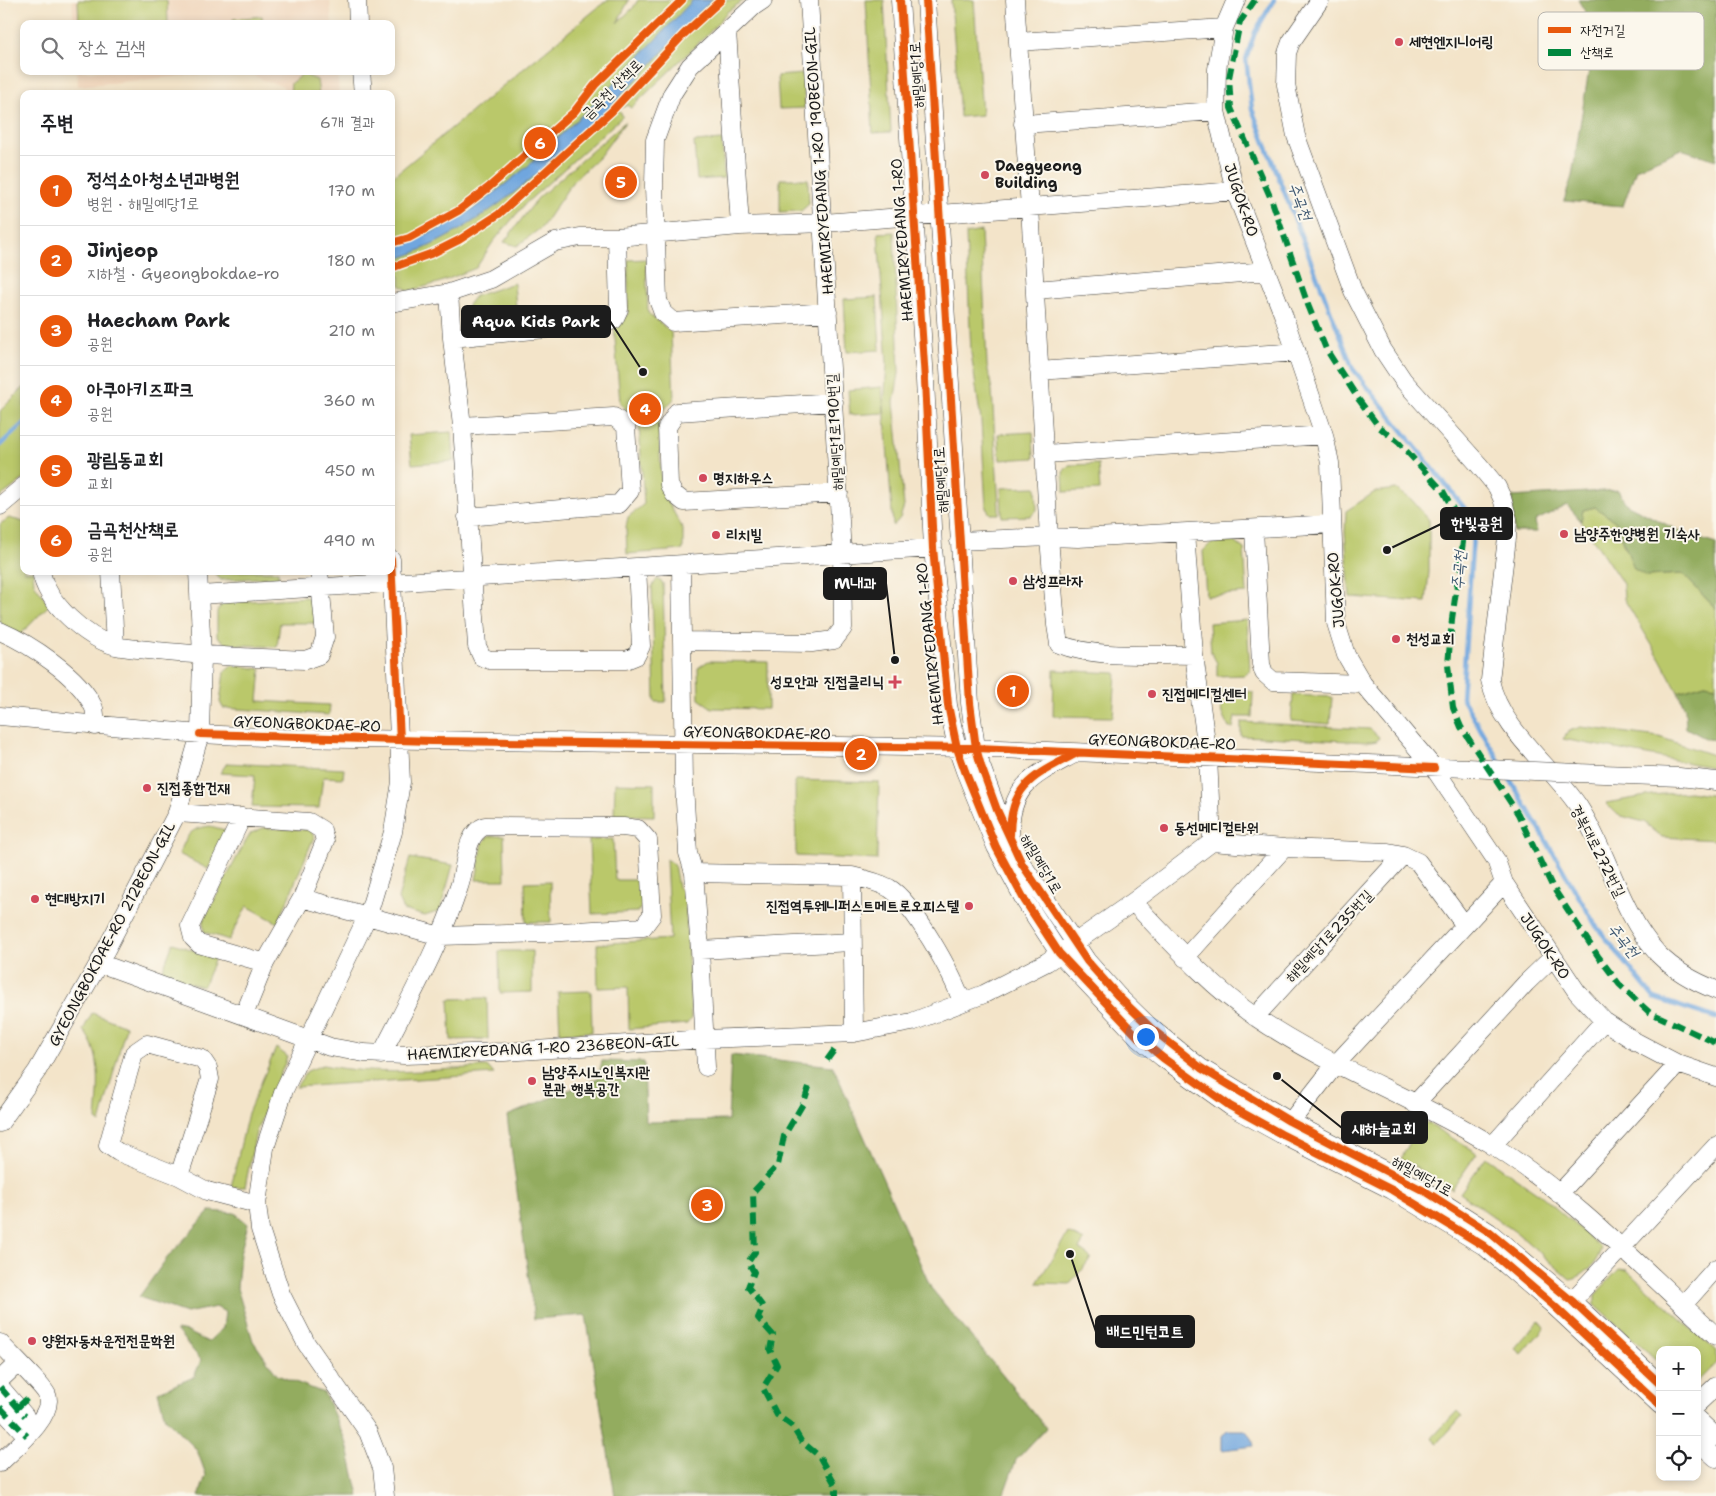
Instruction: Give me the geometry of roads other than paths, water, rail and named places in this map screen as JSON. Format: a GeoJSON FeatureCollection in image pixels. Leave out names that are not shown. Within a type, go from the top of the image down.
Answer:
{"type":"FeatureCollection","features":[{"type":"Feature","properties":{"kind":"street"},"geometry":{"type":"LineString","coordinates":[[356,0],[358,20]]}},
{"type":"Feature","properties":{"kind":"street"},"geometry":{"type":"LineString","coordinates":[[655,233],[655,140],[672,94],[690,66],[726,31],[763,0]]}},
{"type":"Feature","properties":{"kind":"street","name":"HAEMIRYEDANG 1-RO 190BEON-GIL"},"geometry":{"type":"LineString","coordinates":[[655,233],[658,300],[664,313],[672,322],[828,312],[809,0]]}},
{"type":"Feature","properties":{"kind":"street","name":"HAEMIRYEDANG 1-RO"},"geometry":{"type":"LineString","coordinates":[[900,0],[925,380],[933,548],[948,705],[957,748],[996,847],[1025,901],[1059,953],[1140,1038],[1163,1058],[1230,1106],[1285,1128],[1484,1246],[1553,1305],[1656,1402]]}},
{"type":"Feature","properties":{"kind":"street","name":"해밀예당1로"},"geometry":{"type":"LineString","coordinates":[[926,0],[966,656],[976,748],[994,802],[1022,864],[1074,942],[1118,996],[1151,1028],[1201,1068],[1285,1128],[1428,1194],[1489,1232],[1572,1301],[1656,1380]]}},
{"type":"Feature","properties":{"kind":"street"},"geometry":{"type":"LineString","coordinates":[[1015,0],[1030,207],[1049,537],[1056,625],[1060,644],[1074,650],[1094,652],[1194,655]]}},
{"type":"Feature","properties":{"kind":"street","name":"JUGOK-RO"},"geometry":{"type":"LineString","coordinates":[[1236,0],[1224,28],[1217,69],[1216,111],[1235,191],[1297,352],[1324,435],[1330,463],[1336,623],[1346,655],[1364,684],[1434,768],[1496,860],[1504,883],[1552,958],[1577,992],[1604,1021],[1636,1042],[1678,1064],[1716,1077]]}},
{"type":"Feature","properties":{"kind":"street"},"geometry":{"type":"LineString","coordinates":[[1320,0],[1291,42],[1287,53],[1286,85],[1296,136],[1348,279],[1383,350],[1403,380],[1497,487],[1508,519],[1490,680],[1493,695],[1504,716],[1579,807],[1627,907],[1643,935],[1660,955],[1678,970],[1698,983],[1716,990]]}},
{"type":"Feature","properties":{"kind":"street"},"geometry":{"type":"LineString","coordinates":[[1018,42],[1224,28]]}},
{"type":"Feature","properties":{"kind":"street"},"geometry":{"type":"LineString","coordinates":[[726,31],[740,226]]}},
{"type":"Feature","properties":{"kind":"street"},"geometry":{"type":"LineString","coordinates":[[361,75],[363,90]]}},
{"type":"Feature","properties":{"kind":"street"},"geometry":{"type":"LineString","coordinates":[[1023,124],[1216,111]]}},
{"type":"Feature","properties":{"kind":"street"},"geometry":{"type":"LineString","coordinates":[[395,303],[449,293],[491,279],[555,242],[580,237],[617,237],[740,226],[824,223],[1235,191]]}},
{"type":"Feature","properties":{"kind":"street"},"geometry":{"type":"LineString","coordinates":[[452,338],[606,323],[614,320],[619,309],[617,237]]}},
{"type":"Feature","properties":{"kind":"street"},"geometry":{"type":"LineString","coordinates":[[1035,290],[1266,271]]}},
{"type":"Feature","properties":{"kind":"street"},"geometry":{"type":"LineString","coordinates":[[449,293],[462,426],[477,646],[482,657],[490,660],[626,660],[636,656],[641,646],[638,567]]}},
{"type":"Feature","properties":{"kind":"street","name":"해밀예당1로190번길"},"geometry":{"type":"LineString","coordinates":[[682,641],[812,643],[834,640],[843,628],[842,553],[828,312]]}},
{"type":"Feature","properties":{"kind":"street"},"geometry":{"type":"LineString","coordinates":[[1039,371],[1297,352]]}},
{"type":"Feature","properties":{"kind":"street"},"geometry":{"type":"LineString","coordinates":[[834,402],[677,412],[667,427],[668,485],[674,494],[684,502],[839,493]]}},
{"type":"Feature","properties":{"kind":"street"},"geometry":{"type":"LineString","coordinates":[[462,426],[614,417],[626,426],[630,491],[619,504],[467,517]]}},
{"type":"Feature","properties":{"kind":"street"},"geometry":{"type":"LineString","coordinates":[[1045,454],[1324,435]]}},
{"type":"Feature","properties":{"kind":"street"},"geometry":{"type":"LineString","coordinates":[[0,506],[20,489]]}},
{"type":"Feature","properties":{"kind":"street"},"geometry":{"type":"LineString","coordinates":[[959,541],[1049,537],[1078,538],[1332,524]]}},
{"type":"Feature","properties":{"kind":"street"},"geometry":{"type":"LineString","coordinates":[[1254,529],[1261,664],[1264,673],[1273,681],[1364,684]]}},
{"type":"Feature","properties":{"kind":"street"},"geometry":{"type":"LineString","coordinates":[[1185,533],[1194,655],[1208,757],[1212,842],[1284,848],[1388,852],[1403,855],[1418,862],[1464,924]]}},
{"type":"Feature","properties":{"kind":"street"},"geometry":{"type":"LineString","coordinates":[[200,594],[320,579],[393,582],[933,548]]}},
{"type":"Feature","properties":{"kind":"street"},"geometry":{"type":"LineString","coordinates":[[681,565],[683,745],[688,853],[694,873],[706,1067]]}},
{"type":"Feature","properties":{"kind":"street"},"geometry":{"type":"LineString","coordinates":[[42,575],[55,604],[83,629],[115,646],[202,656],[305,660],[319,655],[325,638],[320,579]]}},
{"type":"Feature","properties":{"kind":"street"},"geometry":{"type":"LineString","coordinates":[[111,575],[115,646]]}},
{"type":"Feature","properties":{"kind":"street","name":"GYEONGBOKDAE-RO 212BEON-GIL"},"geometry":{"type":"LineString","coordinates":[[0,1122],[37,1071],[99,963],[177,813],[200,734],[202,656],[198,575]]}},
{"type":"Feature","properties":{"kind":"street"},"geometry":{"type":"LineString","coordinates":[[384,1496],[382,1468],[368,1432],[306,1343],[281,1294],[260,1229],[257,1204],[265,1148],[284,1090],[368,915],[391,841],[401,782],[392,575]]}},
{"type":"Feature","properties":{"kind":"street"},"geometry":{"type":"LineString","coordinates":[[0,630],[20,639],[66,672],[94,707],[95,726]]}},
{"type":"Feature","properties":{"kind":"street","name":"GYEONGBOKDAE-RO"},"geometry":{"type":"LineString","coordinates":[[0,716],[200,734],[400,740],[976,748],[1679,777],[1716,781]]}},
{"type":"Feature","properties":{"kind":"street"},"geometry":{"type":"LineString","coordinates":[[1010,840],[1010,812],[1018,794],[1032,777],[1077,753]]}},
{"type":"Feature","properties":{"kind":"street"},"geometry":{"type":"LineString","coordinates":[[177,813],[309,822],[322,830],[325,841],[302,898],[265,963],[244,1015]]}},
{"type":"Feature","properties":{"kind":"street"},"geometry":{"type":"LineString","coordinates":[[242,817],[190,926],[193,938],[200,944],[265,963]]}},
{"type":"Feature","properties":{"kind":"street","name":"HAEMIRYEDANG 1-RO 236BEON-GIL"},"geometry":{"type":"LineString","coordinates":[[382,1055],[440,936],[457,894],[472,837],[476,830],[485,826],[623,827],[638,829],[648,840],[652,915],[643,927],[545,933],[440,936]]}},
{"type":"Feature","properties":{"kind":"street","name":"HAEMIRYEDANG 1-RO 236BEON-GIL"},"geometry":{"type":"LineString","coordinates":[[99,963],[341,1050],[382,1055],[504,1052],[704,1039],[854,1033],[912,1022],[984,994],[1047,962],[1133,902],[1212,842]]}},
{"type":"Feature","properties":{"kind":"street"},"geometry":{"type":"LineString","coordinates":[[1185,958],[1284,848]]}},
{"type":"Feature","properties":{"kind":"street","name":"해밀예당1로235번길"},"geometry":{"type":"LineString","coordinates":[[1255,1017],[1403,855]]}},
{"type":"Feature","properties":{"kind":"street"},"geometry":{"type":"LineString","coordinates":[[694,873],[852,876],[872,881],[891,889],[910,909],[955,983],[962,1002]]}},
{"type":"Feature","properties":{"kind":"street"},"geometry":{"type":"LineString","coordinates":[[852,876],[854,1033]]}},
{"type":"Feature","properties":{"kind":"street"},"geometry":{"type":"LineString","coordinates":[[1285,1128],[1336,1064],[1504,883]]}},
{"type":"Feature","properties":{"kind":"street"},"geometry":{"type":"LineString","coordinates":[[302,898],[440,936]]}},
{"type":"Feature","properties":{"kind":"street"},"geometry":{"type":"LineString","coordinates":[[1133,902],[1185,958],[1255,1017],[1336,1064],[1492,1146],[1559,1194],[1622,1248],[1716,1336]]}},
{"type":"Feature","properties":{"kind":"street"},"geometry":{"type":"LineString","coordinates":[[700,950],[852,942]]}},
{"type":"Feature","properties":{"kind":"street"},"geometry":{"type":"LineString","coordinates":[[1415,1104],[1526,983],[1552,958]]}},
{"type":"Feature","properties":{"kind":"street"},"geometry":{"type":"LineString","coordinates":[[1492,1146],[1604,1021]]}},
{"type":"Feature","properties":{"kind":"street"},"geometry":{"type":"LineString","coordinates":[[179,1176],[210,1079],[208,1068],[202,1059],[147,1044],[134,1053],[108,1145],[118,1152],[179,1176],[207,1191],[257,1204]]}},
{"type":"Feature","properties":{"kind":"street"},"geometry":{"type":"LineString","coordinates":[[1559,1194],[1678,1064]]}},
{"type":"Feature","properties":{"kind":"street"},"geometry":{"type":"LineString","coordinates":[[1572,1301],[1716,1146]]}},
{"type":"Feature","properties":{"kind":"street"},"geometry":{"type":"LineString","coordinates":[[1682,1305],[1716,1268]]}},
{"type":"Feature","properties":{"kind":"street"},"geometry":{"type":"LineString","coordinates":[[0,1343],[47,1395],[48,1408],[39,1424],[0,1463]]}},
{"type":"Feature","properties":{"kind":"street"},"geometry":{"type":"LineString","coordinates":[[0,1380],[18,1363]]}},
{"type":"Feature","properties":{"kind":"street"},"geometry":{"type":"LineString","coordinates":[[1701,1400],[1716,1386]]}},
{"type":"Feature","properties":{"kind":"street"},"geometry":{"type":"LineString","coordinates":[[0,1387],[26,1436]]}},
{"type":"Feature","properties":{"kind":"street"},"geometry":{"type":"LineString","coordinates":[[1701,1423],[1716,1437]]}},
{"type":"Feature","properties":{"kind":"street"},"geometry":{"type":"LineString","coordinates":[[1701,1445],[1716,1458]]}},
{"type":"Feature","properties":{"kind":"water"},"geometry":{"type":"Polygon","coordinates":[[[693,0],[712,0],[590,127],[528,182],[495,207],[460,229],[426,248],[395,260],[395,246],[441,228],[480,204],[528,166],[606,92],[693,0]]]}},
{"type":"Feature","properties":{"kind":"water"},"geometry":{"type":"Polygon","coordinates":[[[1227,1430],[1245,1430],[1252,1438],[1254,1446],[1222,1450],[1222,1436],[1227,1430]]]}},
{"type":"Feature","properties":{"kind":"waterway","name":"주곡천"},"geometry":{"type":"LineString","coordinates":[[1274,0],[1255,32],[1246,59],[1252,109],[1353,369],[1474,520],[1462,698],[1502,766]]}},
{"type":"Feature","properties":{"kind":"waterway"},"geometry":{"type":"LineString","coordinates":[[0,445],[20,427]]}},
{"type":"Feature","properties":{"kind":"waterway","name":"주곡천"},"geometry":{"type":"LineString","coordinates":[[1507,774],[1596,926],[1654,998],[1716,1018]]}},
{"type":"Feature","properties":{"kind":"place","name":"세현엔지니어링"},"geometry":{"type":"Point","coordinates":[1399,42]}},
{"type":"Feature","properties":{"kind":"place","name":"금곡천산책로"},"geometry":{"type":"Point","coordinates":[540,143]}},
{"type":"Feature","properties":{"kind":"place","name":"Daegyeong Building"},"geometry":{"type":"Point","coordinates":[985,175]}},
{"type":"Feature","properties":{"kind":"place","name":"광림동교회"},"geometry":{"type":"Point","coordinates":[621,182]}},
{"type":"Feature","properties":{"kind":"place","name":"Aqua Kids Park"},"geometry":{"type":"Point","coordinates":[643,372]}},
{"type":"Feature","properties":{"kind":"place","name":"아쿠아키즈파크"},"geometry":{"type":"Point","coordinates":[645,409]}},
{"type":"Feature","properties":{"kind":"place","name":"명지하우스"},"geometry":{"type":"Point","coordinates":[703,478]}},
{"type":"Feature","properties":{"kind":"place","name":"남양주한양병원 기숙사"},"geometry":{"type":"Point","coordinates":[1564,534]}},
{"type":"Feature","properties":{"kind":"place","name":"리치빌"},"geometry":{"type":"Point","coordinates":[716,535]}},
{"type":"Feature","properties":{"kind":"place","name":"한빛공원"},"geometry":{"type":"Point","coordinates":[1387,550]}},
{"type":"Feature","properties":{"kind":"place","name":"삼성프라자"},"geometry":{"type":"Point","coordinates":[1013,581]}},
{"type":"Feature","properties":{"kind":"place","name":"천성교회"},"geometry":{"type":"Point","coordinates":[1396,639]}},
{"type":"Feature","properties":{"kind":"place","name":"M내과"},"geometry":{"type":"Point","coordinates":[895,660]}},
{"type":"Feature","properties":{"kind":"place","name":"성모안과 진접클리닉"},"geometry":{"type":"Point","coordinates":[895,682]}},
{"type":"Feature","properties":{"kind":"place","name":"정석소아청소년과병원"},"geometry":{"type":"Point","coordinates":[1013,691]}},
{"type":"Feature","properties":{"kind":"place","name":"진접메디컬센터"},"geometry":{"type":"Point","coordinates":[1152,694]}},
{"type":"Feature","properties":{"kind":"place","name":"Jinjeop"},"geometry":{"type":"Point","coordinates":[861,754]}},
{"type":"Feature","properties":{"kind":"place","name":"진접종합건재"},"geometry":{"type":"Point","coordinates":[147,788]}},
{"type":"Feature","properties":{"kind":"place","name":"동선메디컬타워"},"geometry":{"type":"Point","coordinates":[1164,828]}},
{"type":"Feature","properties":{"kind":"place","name":"현대방지기"},"geometry":{"type":"Point","coordinates":[35,899]}},
{"type":"Feature","properties":{"kind":"place","name":"진접역투웨니퍼스트메트로오피스텔"},"geometry":{"type":"Point","coordinates":[969,906]}},
{"type":"Feature","properties":{"kind":"place","name":"새하늘교회"},"geometry":{"type":"Point","coordinates":[1277,1076]}},
{"type":"Feature","properties":{"kind":"place","name":"남양주시노인복지관 분관 행복공간"},"geometry":{"type":"Point","coordinates":[532,1081]}},
{"type":"Feature","properties":{"kind":"place","name":"Haecham Park"},"geometry":{"type":"Point","coordinates":[707,1205]}},
{"type":"Feature","properties":{"kind":"place","name":"배드민턴코트"},"geometry":{"type":"Point","coordinates":[1070,1254]}},
{"type":"Feature","properties":{"kind":"place","name":"양원자동차운전전문학원"},"geometry":{"type":"Point","coordinates":[32,1341]}}]}
